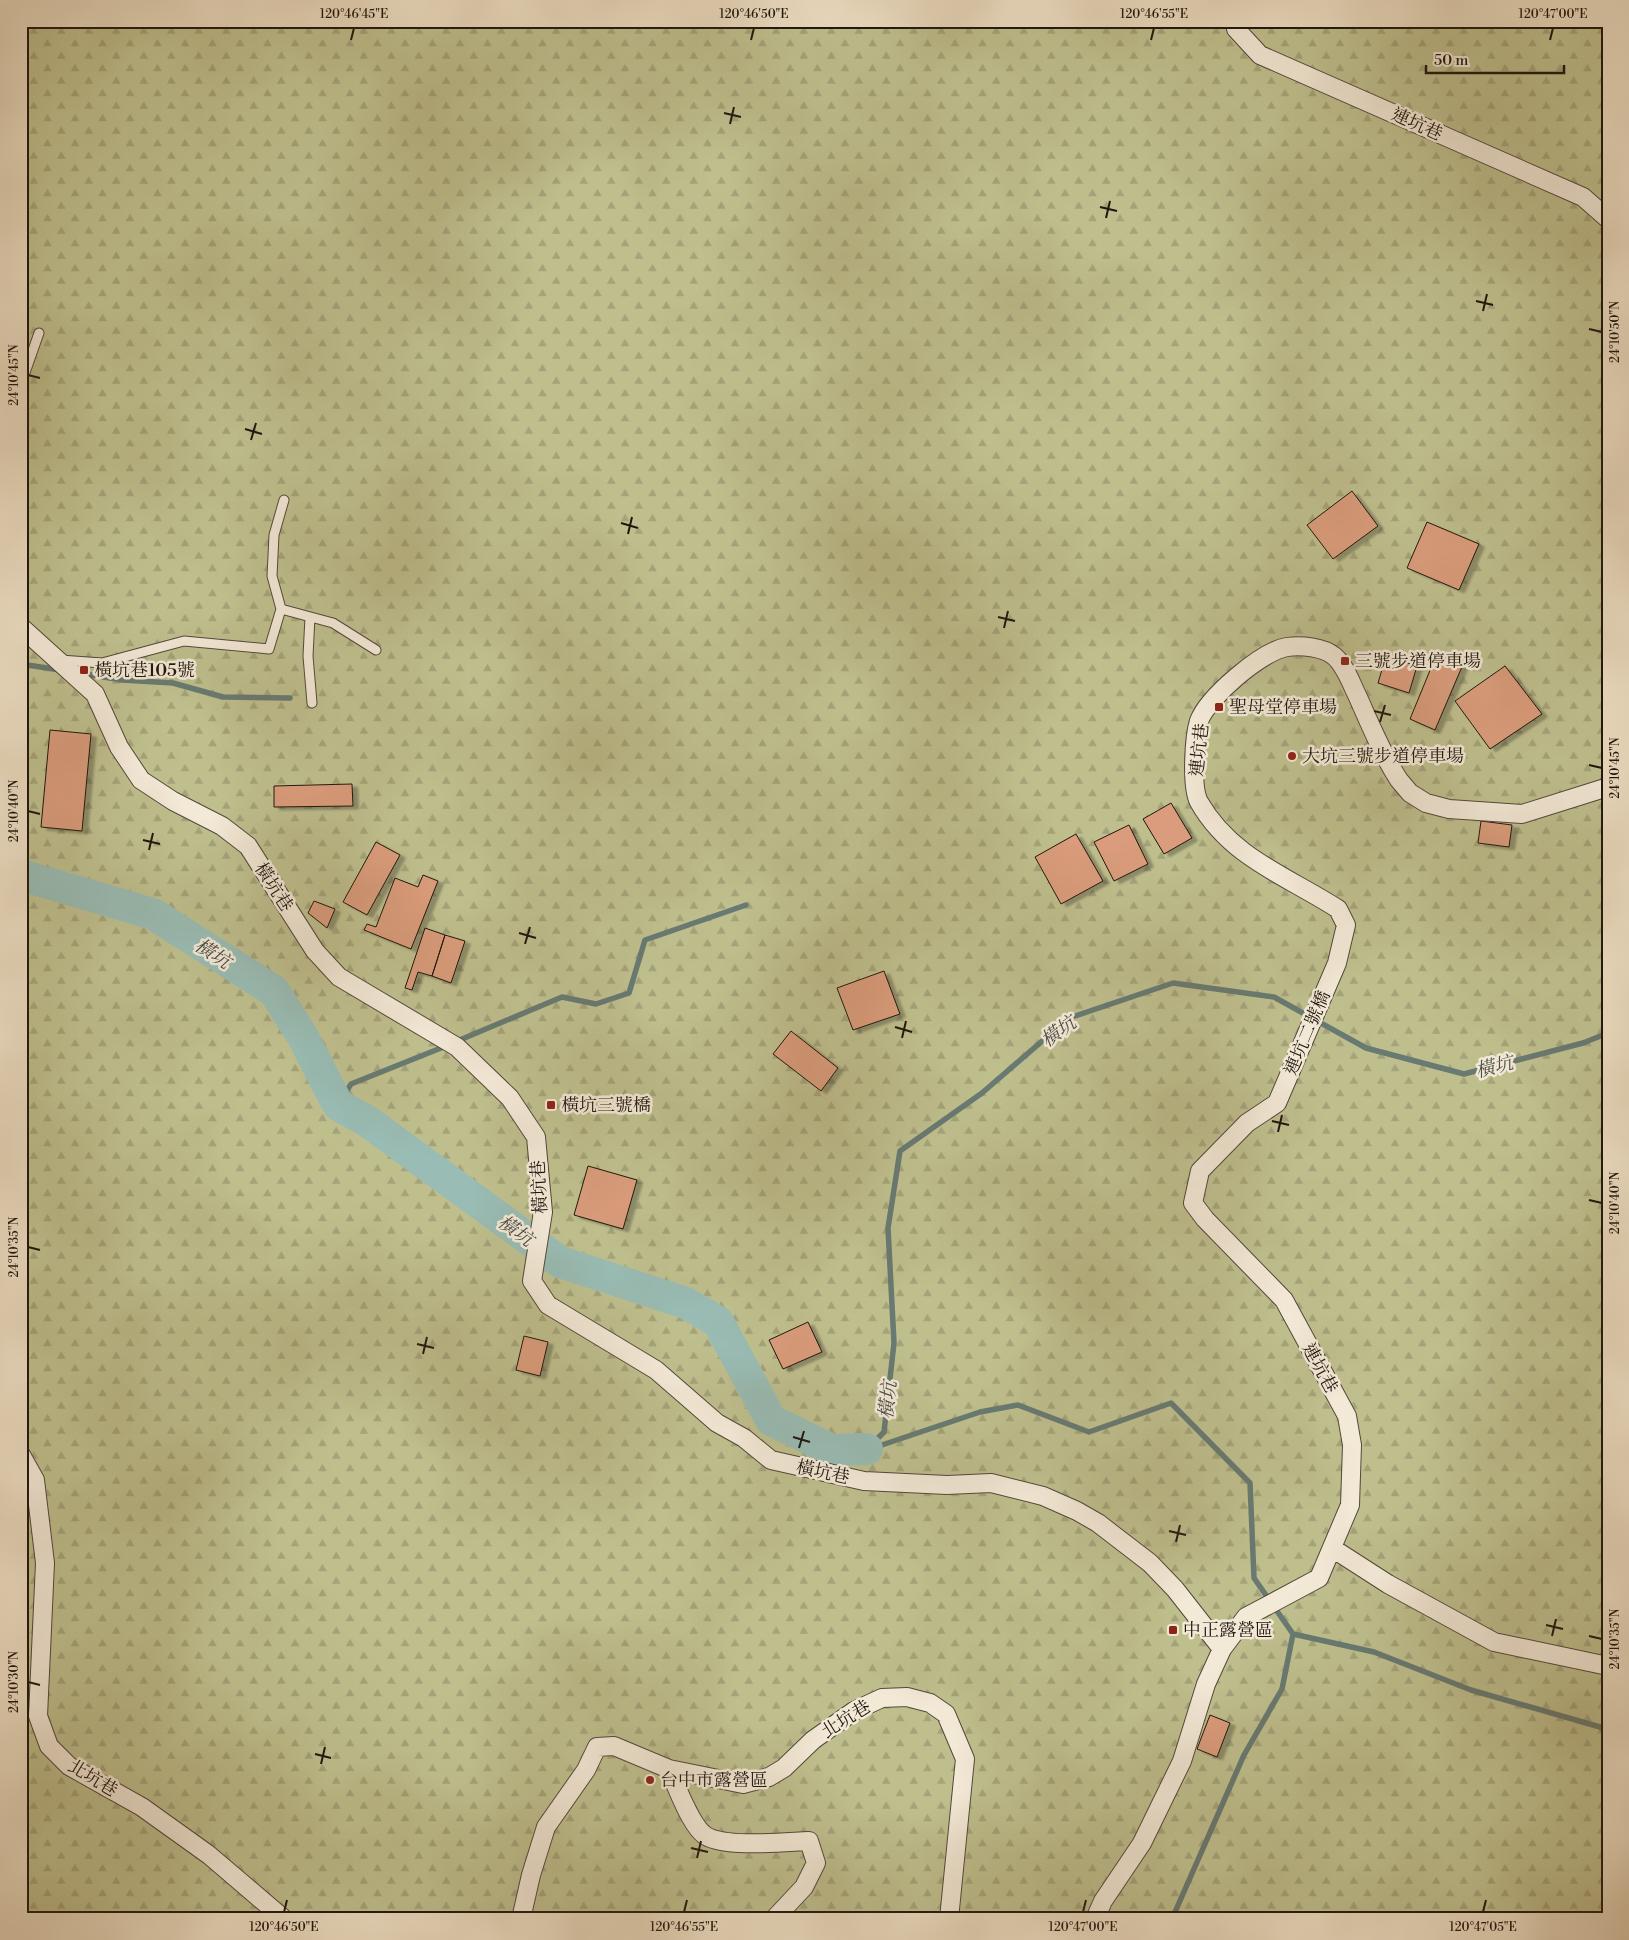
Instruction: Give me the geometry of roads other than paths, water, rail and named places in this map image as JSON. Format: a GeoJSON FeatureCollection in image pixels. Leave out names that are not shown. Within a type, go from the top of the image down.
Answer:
{"type":"FeatureCollection","features":[{"type":"Feature","properties":{"kind":"street","name":"連坑巷"},"geometry":{"type":"LineString","coordinates":[[1234,21],[1236,29],[1260,56],[1583,196],[1608,219]]}},
{"type":"Feature","properties":{"kind":"street","name":"橫坑巷"},"geometry":{"type":"LineString","coordinates":[[21,627],[95,694],[119,747],[141,780],[173,801],[222,826],[248,846],[315,950],[339,977],[457,1047],[510,1098],[536,1137],[543,1212],[532,1281],[548,1305],[656,1370],[717,1423],[744,1438],[771,1460],[864,1481],[947,1485],[991,1483],[1043,1496],[1077,1511],[1098,1523],[1150,1563],[1174,1589],[1222,1649]]}},
{"type":"Feature","properties":{"kind":"street","name":"連坑巷"},"geometry":{"type":"LineString","coordinates":[[1337,963],[1346,925],[1338,909],[1241,852],[1221,833],[1198,801],[1193,772],[1200,720],[1219,691],[1258,661],[1286,647],[1310,647],[1334,656],[1348,675],[1391,768],[1410,793],[1426,804],[1449,809],[1522,814],[1608,786]]}},
{"type":"Feature","properties":{"kind":"street","name":"連坑二號橋"},"geometry":{"type":"LineString","coordinates":[[1277,1103],[1337,963]]}},
{"type":"Feature","properties":{"kind":"street","name":"連坑巷"},"geometry":{"type":"LineString","coordinates":[[1222,1649],[1246,1617],[1319,1578],[1350,1505],[1352,1445],[1347,1416],[1284,1300],[1205,1220],[1193,1203],[1200,1171],[1246,1123],[1277,1103]]}},
{"type":"Feature","properties":{"kind":"street","name":"北坑巷"},"geometry":{"type":"LineString","coordinates":[[21,1455],[35,1480],[45,1563],[38,1716],[48,1746],[69,1766],[142,1807],[209,1856],[280,1917]]}},
{"type":"Feature","properties":{"kind":"street"},"geometry":{"type":"LineString","coordinates":[[1332,1548],[1388,1584],[1494,1642],[1608,1666]]}},
{"type":"Feature","properties":{"kind":"street"},"geometry":{"type":"LineString","coordinates":[[1095,1919],[1103,1901],[1142,1843],[1182,1760],[1206,1684],[1222,1649]]}},
{"type":"Feature","properties":{"kind":"street","name":"北坑巷"},"geometry":{"type":"LineString","coordinates":[[522,1919],[530,1875],[546,1827],[586,1770],[597,1747],[614,1746],[669,1769],[743,1784],[769,1778],[784,1768],[813,1740],[854,1711],[882,1698],[907,1697],[930,1703],[946,1714],[965,1759],[950,1919]]}},
{"type":"Feature","properties":{"kind":"street"},"geometry":{"type":"LineString","coordinates":[[669,1769],[687,1811],[705,1836],[735,1843],[809,1841],[816,1863],[804,1887],[774,1919]]}},
{"type":"Feature","properties":{"kind":"lane"},"geometry":{"type":"LineString","coordinates":[[22,380],[39,333]]}},
{"type":"Feature","properties":{"kind":"lane"},"geometry":{"type":"LineString","coordinates":[[58,660],[102,663],[184,642],[269,648],[281,609],[272,576],[274,535],[284,500]]}},
{"type":"Feature","properties":{"kind":"lane"},"geometry":{"type":"LineString","coordinates":[[281,609],[333,624],[376,650]]}},
{"type":"Feature","properties":{"kind":"lane"},"geometry":{"type":"LineString","coordinates":[[310,617],[308,656],[312,703]]}},
{"type":"Feature","properties":{"kind":"waterway"},"geometry":{"type":"LineString","coordinates":[[21,664],[60,670]]}},
{"type":"Feature","properties":{"kind":"waterway"},"geometry":{"type":"LineString","coordinates":[[79,673],[122,680],[173,683],[223,697],[290,698]]}},
{"type":"Feature","properties":{"kind":"waterway","name":"橫坑"},"geometry":{"type":"LineString","coordinates":[[21,875],[153,914],[274,991],[303,1037],[338,1105],[367,1121],[560,1262],[686,1303],[718,1322],[771,1420],[832,1450],[867,1449]]}},
{"type":"Feature","properties":{"kind":"waterway"},"geometry":{"type":"LineString","coordinates":[[455,1042],[562,997],[596,1004],[629,993],[645,940],[746,905]]}},
{"type":"Feature","properties":{"kind":"waterway","name":"橫坑"},"geometry":{"type":"LineString","coordinates":[[867,1449],[884,1432],[894,1343],[888,1228],[900,1151],[982,1093],[1069,1018],[1173,983],[1274,997],[1366,1048],[1464,1074],[1583,1043],[1608,1033]]}},
{"type":"Feature","properties":{"kind":"waterway"},"geometry":{"type":"LineString","coordinates":[[338,1105],[351,1084],[446,1046]]}},
{"type":"Feature","properties":{"kind":"waterway"},"geometry":{"type":"LineString","coordinates":[[870,1449],[980,1412],[1018,1405],[1089,1432],[1171,1403],[1250,1483],[1254,1578],[1293,1634],[1374,1652],[1471,1690],[1600,1727],[1608,1734]]}},
{"type":"Feature","properties":{"kind":"waterway"},"geometry":{"type":"LineString","coordinates":[[1172,1919],[1244,1755],[1282,1689],[1293,1634]]}},
{"type":"Feature","properties":{"kind":"place","name":"三號步道停車場"},"geometry":{"type":"Point","coordinates":[1345,661]}},
{"type":"Feature","properties":{"kind":"place","name":"橫坑巷105號"},"geometry":{"type":"Point","coordinates":[84,670]}},
{"type":"Feature","properties":{"kind":"place","name":"聖母堂停車場"},"geometry":{"type":"Point","coordinates":[1219,707]}},
{"type":"Feature","properties":{"kind":"place","name":"大坑三號步道停車場"},"geometry":{"type":"Point","coordinates":[1292,756]}},
{"type":"Feature","properties":{"kind":"place","name":"橫坑三號橋"},"geometry":{"type":"Point","coordinates":[551,1105]}},
{"type":"Feature","properties":{"kind":"place","name":"中正露營區"},"geometry":{"type":"Point","coordinates":[1173,1630]}},
{"type":"Feature","properties":{"kind":"place","name":"台中市露營區"},"geometry":{"type":"Point","coordinates":[650,1780]}}]}
